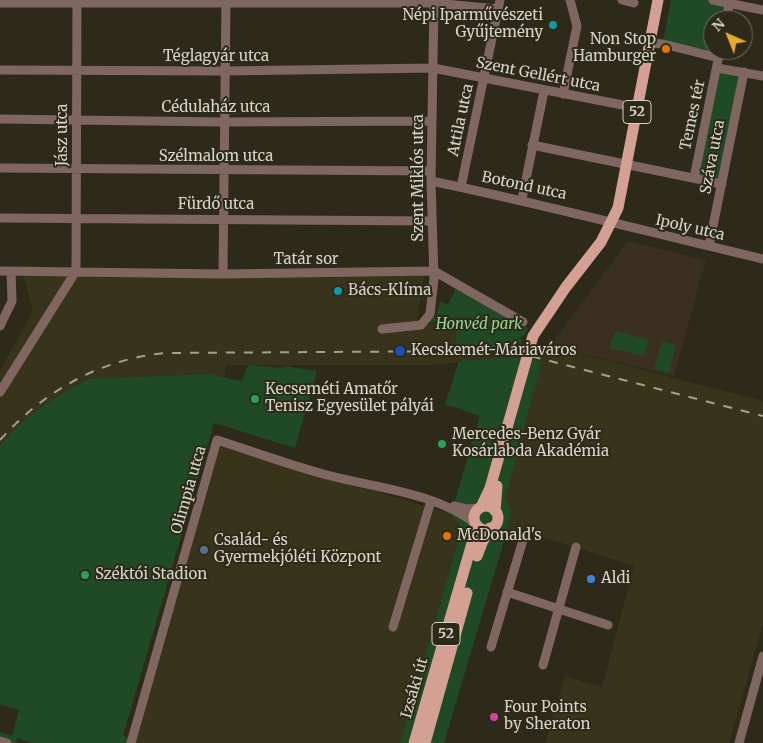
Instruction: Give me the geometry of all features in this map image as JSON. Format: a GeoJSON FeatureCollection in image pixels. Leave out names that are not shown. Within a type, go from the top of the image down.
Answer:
{"type":"FeatureCollection","features":[{"type":"Feature","properties":{"kind":"main road","name":"52"},"geometry":{"type":"LineString","coordinates":[[476,525],[474,515],[487,497],[527,354],[601,242],[618,208],[658,0]]}},
{"type":"Feature","properties":{"kind":"main road","name":"52"},"geometry":{"type":"LineString","coordinates":[[490,528],[497,520],[495,511],[497,486],[540,333]]}},
{"type":"Feature","properties":{"kind":"main road"},"geometry":{"type":"LineString","coordinates":[[480,508],[488,507],[495,511]]}},
{"type":"Feature","properties":{"kind":"main road"},"geometry":{"type":"LineString","coordinates":[[476,525],[484,530],[490,528]]}},
{"type":"Feature","properties":{"kind":"main road","name":"Izsáki út"},"geometry":{"type":"LineString","coordinates":[[414,743],[476,525]]}},
{"type":"Feature","properties":{"kind":"main road","name":"Izsáki út"},"geometry":{"type":"LineString","coordinates":[[425,743],[480,547],[490,528]]}},
{"type":"Feature","properties":{"kind":"street"},"geometry":{"type":"LineString","coordinates":[[563,94],[577,26],[570,0]]}},
{"type":"Feature","properties":{"kind":"street"},"geometry":{"type":"LineString","coordinates":[[622,0],[634,3]]}},
{"type":"Feature","properties":{"kind":"street"},"geometry":{"type":"LineString","coordinates":[[713,0],[763,10]]}},
{"type":"Feature","properties":{"kind":"street"},"geometry":{"type":"LineString","coordinates":[[222,274],[226,1]]}},
{"type":"Feature","properties":{"kind":"street"},"geometry":{"type":"LineString","coordinates":[[0,3],[434,1],[499,5]]}},
{"type":"Feature","properties":{"kind":"street","name":"Szent Miklós utca"},"geometry":{"type":"LineString","coordinates":[[382,330],[417,326],[426,321],[432,296],[434,272],[431,171],[434,1]]}},
{"type":"Feature","properties":{"kind":"street","name":"Jász utca"},"geometry":{"type":"LineString","coordinates":[[76,271],[77,2]]}},
{"type":"Feature","properties":{"kind":"street","name":"Attila utca"},"geometry":{"type":"LineString","coordinates":[[461,187],[499,5]]}},
{"type":"Feature","properties":{"kind":"street"},"geometry":{"type":"LineString","coordinates":[[651,43],[703,51]]}},
{"type":"Feature","properties":{"kind":"street","name":"Temes tér"},"geometry":{"type":"LineString","coordinates":[[694,178],[718,60]]}},
{"type":"Feature","properties":{"kind":"street","name":"Szent Gellért utca"},"geometry":{"type":"LineString","coordinates":[[433,68],[638,108]]}},
{"type":"Feature","properties":{"kind":"street","name":"Téglagyár utca"},"geometry":{"type":"LineString","coordinates":[[0,70],[225,71],[433,68]]}},
{"type":"Feature","properties":{"kind":"street"},"geometry":{"type":"LineString","coordinates":[[716,68],[763,76]]}},
{"type":"Feature","properties":{"kind":"street","name":"Száva utca"},"geometry":{"type":"LineString","coordinates":[[709,246],[744,72]]}},
{"type":"Feature","properties":{"kind":"street"},"geometry":{"type":"LineString","coordinates":[[522,199],[544,91]]}},
{"type":"Feature","properties":{"kind":"street","name":"Cédulaház utca"},"geometry":{"type":"LineString","coordinates":[[0,119],[223,122],[432,121]]}},
{"type":"Feature","properties":{"kind":"street"},"geometry":{"type":"LineString","coordinates":[[532,145],[722,184]]}},
{"type":"Feature","properties":{"kind":"street","name":"Szélmalom utca"},"geometry":{"type":"LineString","coordinates":[[0,168],[431,171]]}},
{"type":"Feature","properties":{"kind":"street","name":"Botond utca"},"geometry":{"type":"LineString","coordinates":[[431,181],[522,199],[611,223]]}},
{"type":"Feature","properties":{"kind":"street","name":"Fürdő utca"},"geometry":{"type":"LineString","coordinates":[[0,218],[224,218],[431,221]]}},
{"type":"Feature","properties":{"kind":"street","name":"Ipoly utca"},"geometry":{"type":"LineString","coordinates":[[611,223],[763,259]]}},
{"type":"Feature","properties":{"kind":"street","name":"Tatár sor"},"geometry":{"type":"LineString","coordinates":[[0,271],[222,274],[434,272],[523,322]]}},
{"type":"Feature","properties":{"kind":"street"},"geometry":{"type":"LineString","coordinates":[[0,326],[12,301],[10,271]]}},
{"type":"Feature","properties":{"kind":"street"},"geometry":{"type":"LineString","coordinates":[[0,392],[76,271]]}},
{"type":"Feature","properties":{"kind":"street","name":"Olimpia utca"},"geometry":{"type":"LineString","coordinates":[[132,743],[217,440],[329,475],[431,500],[461,513],[476,525]]}},
{"type":"Feature","properties":{"kind":"street"},"geometry":{"type":"LineString","coordinates":[[393,627],[431,500]]}},
{"type":"Feature","properties":{"kind":"street","name":"Olimpia utca"},"geometry":{"type":"LineString","coordinates":[[441,504],[467,509],[480,508]]}},
{"type":"Feature","properties":{"kind":"street"},"geometry":{"type":"LineString","coordinates":[[491,646],[523,540]]}},
{"type":"Feature","properties":{"kind":"street"},"geometry":{"type":"LineString","coordinates":[[543,665],[576,547]]}},
{"type":"Feature","properties":{"kind":"street"},"geometry":{"type":"LineString","coordinates":[[507,592],[608,625]]}},
{"type":"Feature","properties":{"kind":"street"},"geometry":{"type":"LineString","coordinates":[[739,743],[763,656]]}},
{"type":"Feature","properties":{"kind":"street"},"geometry":{"type":"LineString","coordinates":[[0,741],[7,743]]}},
{"type":"Feature","properties":{"kind":"shaded area"},"geometry":{"type":"Polygon","coordinates":[[[628,241],[706,260],[674,376],[550,346],[628,241]]]}},
{"type":"Feature","properties":{"kind":"shaded area"},"geometry":{"type":"Polygon","coordinates":[[[21,266],[424,274],[417,323],[457,324],[455,347],[520,348],[550,346],[763,401],[763,624],[729,743],[545,743],[565,676],[602,687],[634,566],[530,533],[504,541],[512,510],[505,499],[542,361],[512,358],[428,365],[226,365],[224,377],[208,374],[88,379],[16,427],[0,446],[0,370],[33,312],[21,266]]]}},
{"type":"Feature","properties":{"kind":"shaded area"},"geometry":{"type":"Polygon","coordinates":[[[220,445],[451,514],[461,524],[460,535],[400,743],[134,743],[220,445]]]}},
{"type":"Feature","properties":{"kind":"green space"},"geometry":{"type":"Polygon","coordinates":[[[671,0],[726,0],[724,10],[703,10],[703,50],[663,42],[671,0]]]}},
{"type":"Feature","properties":{"kind":"green space"},"geometry":{"type":"Polygon","coordinates":[[[719,70],[741,74],[720,180],[697,176],[719,70]]]}},
{"type":"Feature","properties":{"kind":"green space","name":"Honvéd park"},"geometry":{"type":"Polygon","coordinates":[[[456,288],[528,328],[524,336],[520,337],[522,341],[520,348],[455,347],[457,324],[429,322],[431,317],[436,317],[440,301],[448,305],[456,288]]]}},
{"type":"Feature","properties":{"kind":"green space"},"geometry":{"type":"Polygon","coordinates":[[[615,331],[649,340],[644,356],[610,348],[615,331]]]}},
{"type":"Feature","properties":{"kind":"green space"},"geometry":{"type":"Polygon","coordinates":[[[662,341],[676,345],[669,373],[654,369],[662,341]]]}},
{"type":"Feature","properties":{"kind":"green space"},"geometry":{"type":"Polygon","coordinates":[[[512,358],[542,361],[505,499],[512,510],[504,541],[444,743],[400,743],[460,535],[460,524],[451,514],[480,416],[445,404],[459,361],[512,358]]]}},
{"type":"Feature","properties":{"kind":"green space","name":"Széktói Stadion"},"geometry":{"type":"Polygon","coordinates":[[[248,365],[283,368],[284,366],[317,371],[295,448],[214,423],[123,736],[135,740],[134,743],[33,743],[17,738],[16,743],[0,743],[0,732],[12,736],[19,710],[0,704],[0,446],[16,427],[47,403],[88,379],[208,374],[242,381],[248,365]]]}},
{"type":"Feature","properties":{"kind":"railway"},"geometry":{"type":"LineString","coordinates":[[0,440],[35,407],[75,380],[118,362],[166,353],[480,351],[519,353],[763,416]]}},
{"type":"Feature","properties":{"kind":"place","name":"Népi Iparművészeti Gyűjtemény"},"geometry":{"type":"Point","coordinates":[553,25]}},
{"type":"Feature","properties":{"kind":"place","name":"Non Stop Hamburger"},"geometry":{"type":"Point","coordinates":[666,49]}},
{"type":"Feature","properties":{"kind":"place","name":"Bács-Klíma"},"geometry":{"type":"Point","coordinates":[338,291]}},
{"type":"Feature","properties":{"kind":"place","name":"Kecskemét-Máriaváros"},"geometry":{"type":"Point","coordinates":[400,351]}},
{"type":"Feature","properties":{"kind":"place","name":"Kecseméti Amatőr Tenisz Egyesület pályái"},"geometry":{"type":"Point","coordinates":[255,399]}},
{"type":"Feature","properties":{"kind":"place","name":"Mercedes-Benz Gyár Kosárlabda Akadémia"},"geometry":{"type":"Point","coordinates":[442,444]}},
{"type":"Feature","properties":{"kind":"place","name":"McDonald's"},"geometry":{"type":"Point","coordinates":[447,536]}},
{"type":"Feature","properties":{"kind":"place","name":"Család- és Gyermekjóléti Központ"},"geometry":{"type":"Point","coordinates":[204,550]}},
{"type":"Feature","properties":{"kind":"place","name":"Széktói Stadion"},"geometry":{"type":"Point","coordinates":[85,575]}},
{"type":"Feature","properties":{"kind":"place","name":"Aldi"},"geometry":{"type":"Point","coordinates":[591,579]}},
{"type":"Feature","properties":{"kind":"place","name":"Four Points by Sheraton"},"geometry":{"type":"Point","coordinates":[494,717]}}]}
